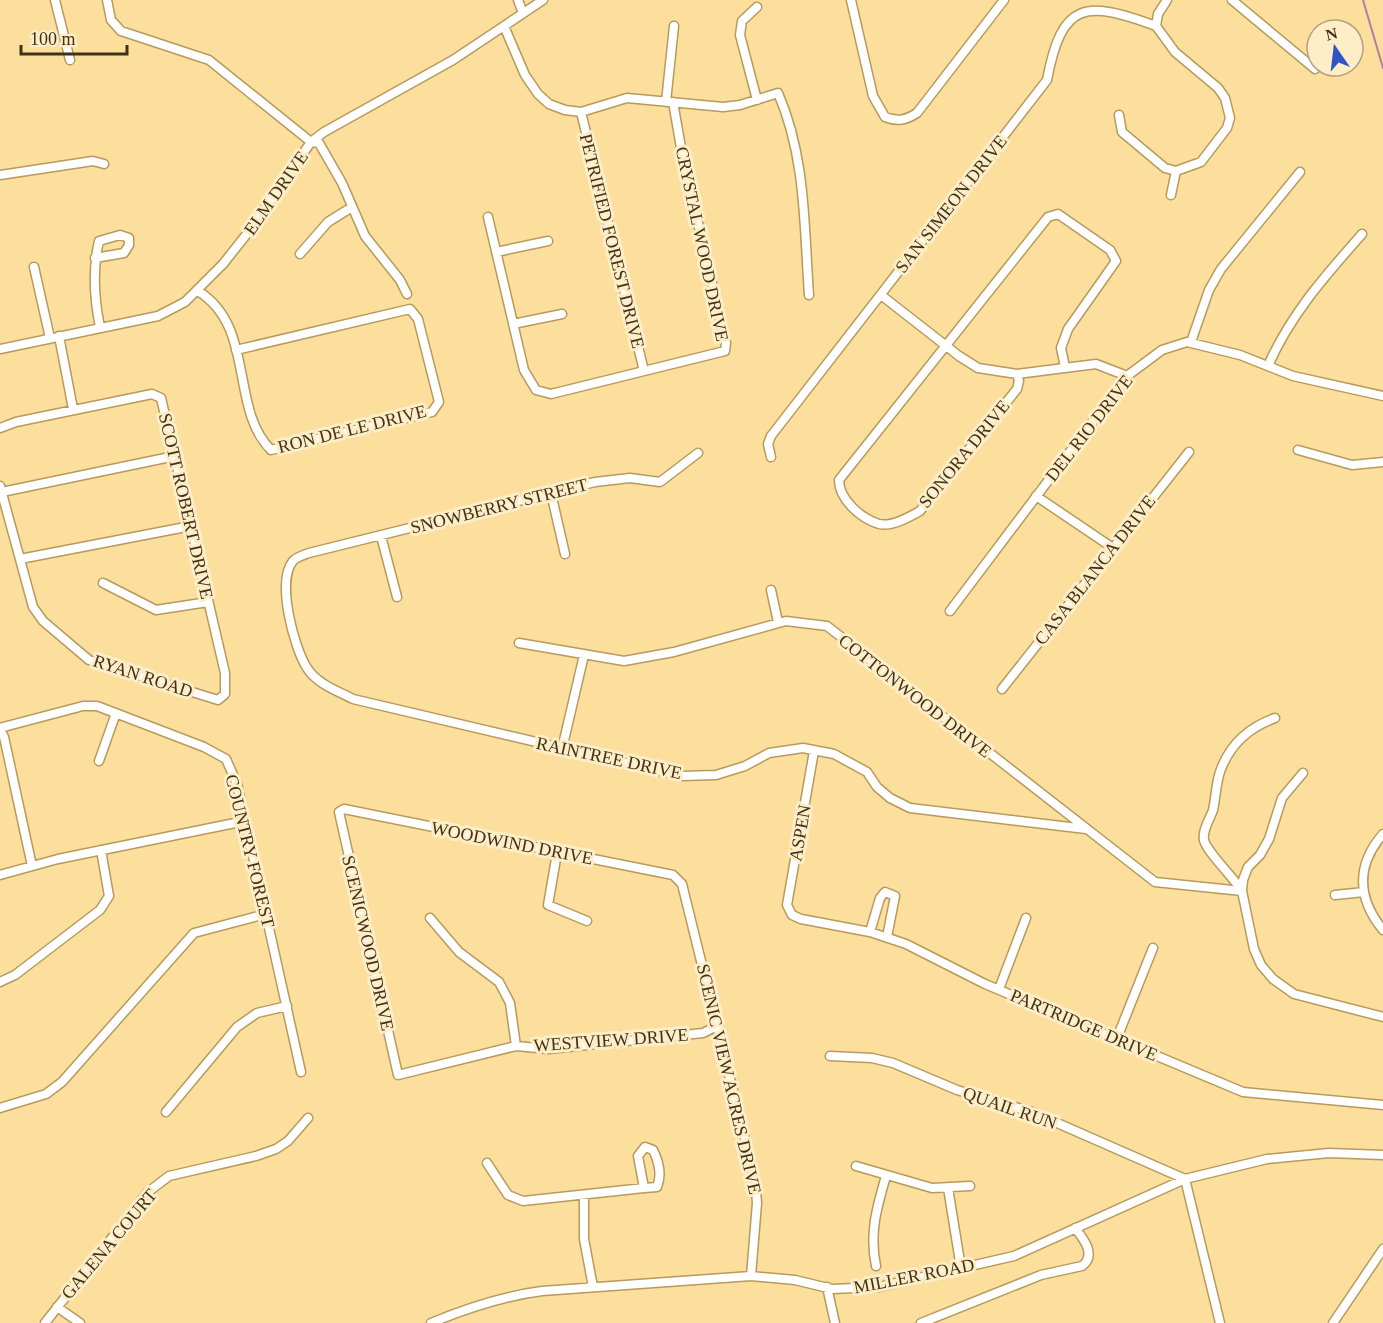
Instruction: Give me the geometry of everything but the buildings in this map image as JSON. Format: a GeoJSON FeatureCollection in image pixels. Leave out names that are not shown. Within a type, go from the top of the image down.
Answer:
{"type":"FeatureCollection","features":[{"type":"Feature","properties":{"kind":"street"},"geometry":{"type":"LineString","coordinates":[[55,0],[69,60]]}},
{"type":"Feature","properties":{"kind":"street"},"geometry":{"type":"LineString","coordinates":[[107,0],[111,20],[121,31],[209,60],[312,142],[319,143],[342,183],[365,236],[400,280],[407,294]]}},
{"type":"Feature","properties":{"kind":"street"},"geometry":{"type":"LineString","coordinates":[[518,0],[523,13]]}},
{"type":"Feature","properties":{"kind":"street","name":"ELM DRIVE"},"geometry":{"type":"LineString","coordinates":[[0,348],[171,311],[198,291],[249,231],[312,142],[324,132],[453,60],[543,0]]}},
{"type":"Feature","properties":{"kind":"street"},"geometry":{"type":"LineString","coordinates":[[851,0],[873,96],[885,117],[906,120],[917,113],[1004,0]]}},
{"type":"Feature","properties":{"kind":"street"},"geometry":{"type":"LineString","coordinates":[[1119,115],[1122,132],[1165,168],[1176,171],[1201,162],[1227,128],[1230,118],[1225,98],[1218,88],[1175,52],[1156,26],[1158,14],[1167,0]]}},
{"type":"Feature","properties":{"kind":"street"},"geometry":{"type":"LineString","coordinates":[[1232,0],[1305,60]]}},
{"type":"Feature","properties":{"kind":"street"},"geometry":{"type":"LineString","coordinates":[[756,100],[740,35],[742,21],[757,7]]}},
{"type":"Feature","properties":{"kind":"street","name":"SAN SIMEON DRIVE"},"geometry":{"type":"LineString","coordinates":[[771,457],[768,444],[771,436],[1047,80],[1053,50],[1064,25],[1083,12],[1104,8],[1156,26]]}},
{"type":"Feature","properties":{"kind":"street"},"geometry":{"type":"LineString","coordinates":[[504,26],[525,75],[538,94],[549,104],[580,112],[627,98],[723,107],[778,93],[790,121],[800,163],[809,295]]}},
{"type":"Feature","properties":{"kind":"street"},"geometry":{"type":"LineString","coordinates":[[670,102],[674,26]]}},
{"type":"Feature","properties":{"kind":"street","name":"CRYSTAL WOOD DRIVE"},"geometry":{"type":"LineString","coordinates":[[513,324],[524,370],[530,383],[536,390],[551,393],[725,351],[726,343],[670,102]]}},
{"type":"Feature","properties":{"kind":"street","name":"PETRIFIED FOREST DRIVE"},"geometry":{"type":"LineString","coordinates":[[580,112],[644,371]]}},
{"type":"Feature","properties":{"kind":"street"},"geometry":{"type":"LineString","coordinates":[[0,175],[93,161],[104,164]]}},
{"type":"Feature","properties":{"kind":"street"},"geometry":{"type":"LineString","coordinates":[[1171,195],[1176,171]]}},
{"type":"Feature","properties":{"kind":"street"},"geometry":{"type":"LineString","coordinates":[[1191,342],[1209,290],[1221,269],[1300,172]]}},
{"type":"Feature","properties":{"kind":"street"},"geometry":{"type":"LineString","coordinates":[[300,254],[328,222],[352,207]]}},
{"type":"Feature","properties":{"kind":"street"},"geometry":{"type":"LineString","coordinates":[[945,344],[1048,217],[1058,214],[1110,250],[1116,261],[1068,329],[1063,342],[1065,368]]}},
{"type":"Feature","properties":{"kind":"street"},"geometry":{"type":"LineString","coordinates":[[488,217],[513,324],[562,314]]}},
{"type":"Feature","properties":{"kind":"street"},"geometry":{"type":"LineString","coordinates":[[1268,366],[1281,335],[1304,303],[1362,234]]}},
{"type":"Feature","properties":{"kind":"street"},"geometry":{"type":"LineString","coordinates":[[496,252],[548,242]]}},
{"type":"Feature","properties":{"kind":"street"},"geometry":{"type":"LineString","coordinates":[[95,258],[94,292],[100,327]]}},
{"type":"Feature","properties":{"kind":"street"},"geometry":{"type":"LineString","coordinates":[[0,428],[73,409],[34,267]]}},
{"type":"Feature","properties":{"kind":"street","name":"RON DE LE DRIVE"},"geometry":{"type":"LineString","coordinates":[[198,291],[212,299],[233,331],[236,350],[249,404],[262,441],[271,450],[432,412],[439,402],[417,319],[410,309],[236,350]]}},
{"type":"Feature","properties":{"kind":"street"},"geometry":{"type":"LineString","coordinates":[[881,295],[978,368],[1017,374],[1096,364],[1127,376]]}},
{"type":"Feature","properties":{"kind":"street","name":"DEL RIO DRIVE"},"geometry":{"type":"LineString","coordinates":[[950,611],[1127,376],[1162,350],[1191,342],[1207,345],[1293,376],[1383,396]]}},
{"type":"Feature","properties":{"kind":"street","name":"SONORA DRIVE"},"geometry":{"type":"LineString","coordinates":[[945,344],[839,480],[839,492],[843,498],[855,509],[880,524],[899,522],[920,511],[1017,388],[1019,381],[1017,374]]}},
{"type":"Feature","properties":{"kind":"street","name":"SCOTT ROBERT DRIVE"},"geometry":{"type":"LineString","coordinates":[[73,409],[152,394],[161,398],[225,673],[225,694],[218,699]]}},
{"type":"Feature","properties":{"kind":"street"},"geometry":{"type":"LineString","coordinates":[[1298,450],[1352,465],[1383,462]]}},
{"type":"Feature","properties":{"kind":"street","name":"CASA BLANCA DRIVE"},"geometry":{"type":"LineString","coordinates":[[1002,689],[1189,452]]}},
{"type":"Feature","properties":{"kind":"street","name":"SNOWBERRY STREET"},"geometry":{"type":"LineString","coordinates":[[293,560],[309,553],[595,482],[630,478],[660,482],[698,453]]}},
{"type":"Feature","properties":{"kind":"street"},"geometry":{"type":"LineString","coordinates":[[1,489],[175,456]]}},
{"type":"Feature","properties":{"kind":"street","name":"RYAN ROAD"},"geometry":{"type":"LineString","coordinates":[[1,489],[33,607],[43,621],[89,660],[218,699]]}},
{"type":"Feature","properties":{"kind":"street"},"geometry":{"type":"LineString","coordinates":[[550,493],[565,554]]}},
{"type":"Feature","properties":{"kind":"street"},"geometry":{"type":"LineString","coordinates":[[1036,496],[1113,548]]}},
{"type":"Feature","properties":{"kind":"street"},"geometry":{"type":"LineString","coordinates":[[20,559],[191,526]]}},
{"type":"Feature","properties":{"kind":"street"},"geometry":{"type":"LineString","coordinates":[[381,536],[397,597]]}},
{"type":"Feature","properties":{"kind":"street","name":"RAINTREE DRIVE"},"geometry":{"type":"LineString","coordinates":[[293,560],[286,574],[285,590],[294,631],[307,668],[321,682],[353,699],[681,777],[717,775],[745,766],[769,753],[802,748],[834,754],[867,772],[877,787],[890,798],[910,808],[1086,829]]}},
{"type":"Feature","properties":{"kind":"street"},"geometry":{"type":"LineString","coordinates":[[103,583],[156,610],[208,602]]}},
{"type":"Feature","properties":{"kind":"street"},"geometry":{"type":"LineString","coordinates":[[771,590],[778,622]]}},
{"type":"Feature","properties":{"kind":"street","name":"COTTONWOOD DRIVE"},"geometry":{"type":"LineString","coordinates":[[519,644],[624,662],[643,659],[778,622],[827,626],[1155,882],[1242,891]]}},
{"type":"Feature","properties":{"kind":"street"},"geometry":{"type":"LineString","coordinates":[[562,749],[584,655]]}},
{"type":"Feature","properties":{"kind":"street","name":"COUNTRY FOREST"},"geometry":{"type":"LineString","coordinates":[[0,729],[83,706],[97,706],[204,747],[226,759],[237,784],[301,1072]]}},
{"type":"Feature","properties":{"kind":"street"},"geometry":{"type":"LineString","coordinates":[[99,762],[116,713]]}},
{"type":"Feature","properties":{"kind":"street"},"geometry":{"type":"LineString","coordinates":[[1275,718],[1249,729],[1229,755],[1221,769],[1215,802],[1203,839],[1207,848],[1233,875],[1242,891],[1254,949],[1261,965],[1273,979],[1294,994],[1383,1017]]}},
{"type":"Feature","properties":{"kind":"street"},"geometry":{"type":"LineString","coordinates":[[0,729],[4,737],[32,866]]}},
{"type":"Feature","properties":{"kind":"street","name":"ASPEN"},"geometry":{"type":"LineString","coordinates":[[792,915],[787,905],[814,751]]}},
{"type":"Feature","properties":{"kind":"street"},"geometry":{"type":"LineString","coordinates":[[1242,891],[1248,867],[1260,855],[1269,839],[1282,798],[1303,772]]}},
{"type":"Feature","properties":{"kind":"street","name":"WOODWIND DRIVE"},"geometry":{"type":"LineString","coordinates":[[339,812],[344,809],[673,875],[682,884]]}},
{"type":"Feature","properties":{"kind":"street","name":"SCENICWOOD DRIVE"},"geometry":{"type":"LineString","coordinates":[[339,812],[398,1075]]}},
{"type":"Feature","properties":{"kind":"street"},"geometry":{"type":"LineString","coordinates":[[0,875],[101,850],[245,821]]}},
{"type":"Feature","properties":{"kind":"street"},"geometry":{"type":"LineString","coordinates":[[1383,834],[1371,848],[1363,864],[1364,892],[1369,909],[1383,930]]}},
{"type":"Feature","properties":{"kind":"street"},"geometry":{"type":"LineString","coordinates":[[0,982],[15,975],[100,910],[109,896],[101,850]]}},
{"type":"Feature","properties":{"kind":"street"},"geometry":{"type":"LineString","coordinates":[[557,853],[548,905],[587,921]]}},
{"type":"Feature","properties":{"kind":"street","name":"SCENIC VIEW ACRES DRIVE"},"geometry":{"type":"LineString","coordinates":[[682,884],[719,1025],[755,1180],[758,1203],[751,1276]]}},
{"type":"Feature","properties":{"kind":"street"},"geometry":{"type":"LineString","coordinates":[[870,932],[880,898],[885,892],[893,894],[895,896],[887,937]]}},
{"type":"Feature","properties":{"kind":"street"},"geometry":{"type":"LineString","coordinates":[[1335,895],[1364,892]]}},
{"type":"Feature","properties":{"kind":"street"},"geometry":{"type":"LineString","coordinates":[[0,1108],[46,1094],[62,1082],[194,933],[266,914]]}},
{"type":"Feature","properties":{"kind":"street","name":"PARTRIDGE DRIVE"},"geometry":{"type":"LineString","coordinates":[[792,915],[801,919],[870,932],[906,944],[999,989],[1243,1092],[1383,1105]]}},
{"type":"Feature","properties":{"kind":"street"},"geometry":{"type":"LineString","coordinates":[[430,918],[459,952],[499,982],[510,1003],[516,1046]]}},
{"type":"Feature","properties":{"kind":"street"},"geometry":{"type":"LineString","coordinates":[[999,989],[1026,918]]}},
{"type":"Feature","properties":{"kind":"street"},"geometry":{"type":"LineString","coordinates":[[1117,1038],[1153,948]]}},
{"type":"Feature","properties":{"kind":"street"},"geometry":{"type":"LineString","coordinates":[[166,1112],[237,1027],[257,1013],[286,1006]]}},
{"type":"Feature","properties":{"kind":"street","name":"WESTVIEW DRIVE"},"geometry":{"type":"LineString","coordinates":[[398,1075],[516,1046],[549,1048],[703,1033],[719,1025]]}},
{"type":"Feature","properties":{"kind":"street","name":"QUAIL RUN"},"geometry":{"type":"LineString","coordinates":[[830,1056],[893,1063],[957,1090],[1032,1112],[1185,1179]]}},
{"type":"Feature","properties":{"kind":"street","name":"GALENA COURT"},"geometry":{"type":"LineString","coordinates":[[45,1323],[147,1192],[169,1176],[256,1156],[276,1149],[288,1141],[308,1118]]}},
{"type":"Feature","properties":{"kind":"street"},"geometry":{"type":"LineString","coordinates":[[487,1163],[508,1195],[523,1201],[644,1188],[657,1186],[660,1179],[658,1161],[654,1150],[645,1147],[638,1156],[644,1188]]}},
{"type":"Feature","properties":{"kind":"street","name":"MILLER ROAD"},"geometry":{"type":"LineString","coordinates":[[431,1323],[479,1304],[513,1295],[593,1287],[751,1276],[795,1280],[845,1289],[879,1287],[1014,1256],[1185,1179],[1267,1159],[1329,1153],[1383,1155]]}},
{"type":"Feature","properties":{"kind":"street"},"geometry":{"type":"LineString","coordinates":[[856,1166],[932,1188],[970,1186]]}},
{"type":"Feature","properties":{"kind":"street"},"geometry":{"type":"LineString","coordinates":[[876,1266],[872,1246],[873,1226],[886,1176]]}},
{"type":"Feature","properties":{"kind":"street"},"geometry":{"type":"LineString","coordinates":[[1185,1179],[1220,1323]]}},
{"type":"Feature","properties":{"kind":"street"},"geometry":{"type":"LineString","coordinates":[[948,1188],[961,1268]]}},
{"type":"Feature","properties":{"kind":"street"},"geometry":{"type":"LineString","coordinates":[[584,1194],[584,1239],[593,1287]]}},
{"type":"Feature","properties":{"kind":"street"},"geometry":{"type":"LineString","coordinates":[[921,1323],[1041,1275],[1085,1264],[1088,1246],[1075,1228]]}},
{"type":"Feature","properties":{"kind":"street"},"geometry":{"type":"LineString","coordinates":[[1333,1323],[1383,1249]]}},
{"type":"Feature","properties":{"kind":"street"},"geometry":{"type":"LineString","coordinates":[[827,1287],[835,1323]]}},
{"type":"Feature","properties":{"kind":"street"},"geometry":{"type":"LineString","coordinates":[[57,1307],[80,1323]]}},
{"type":"Feature","properties":{"kind":"waterway"},"geometry":{"type":"LineString","coordinates":[[1363,0],[1383,68]]}}]}
